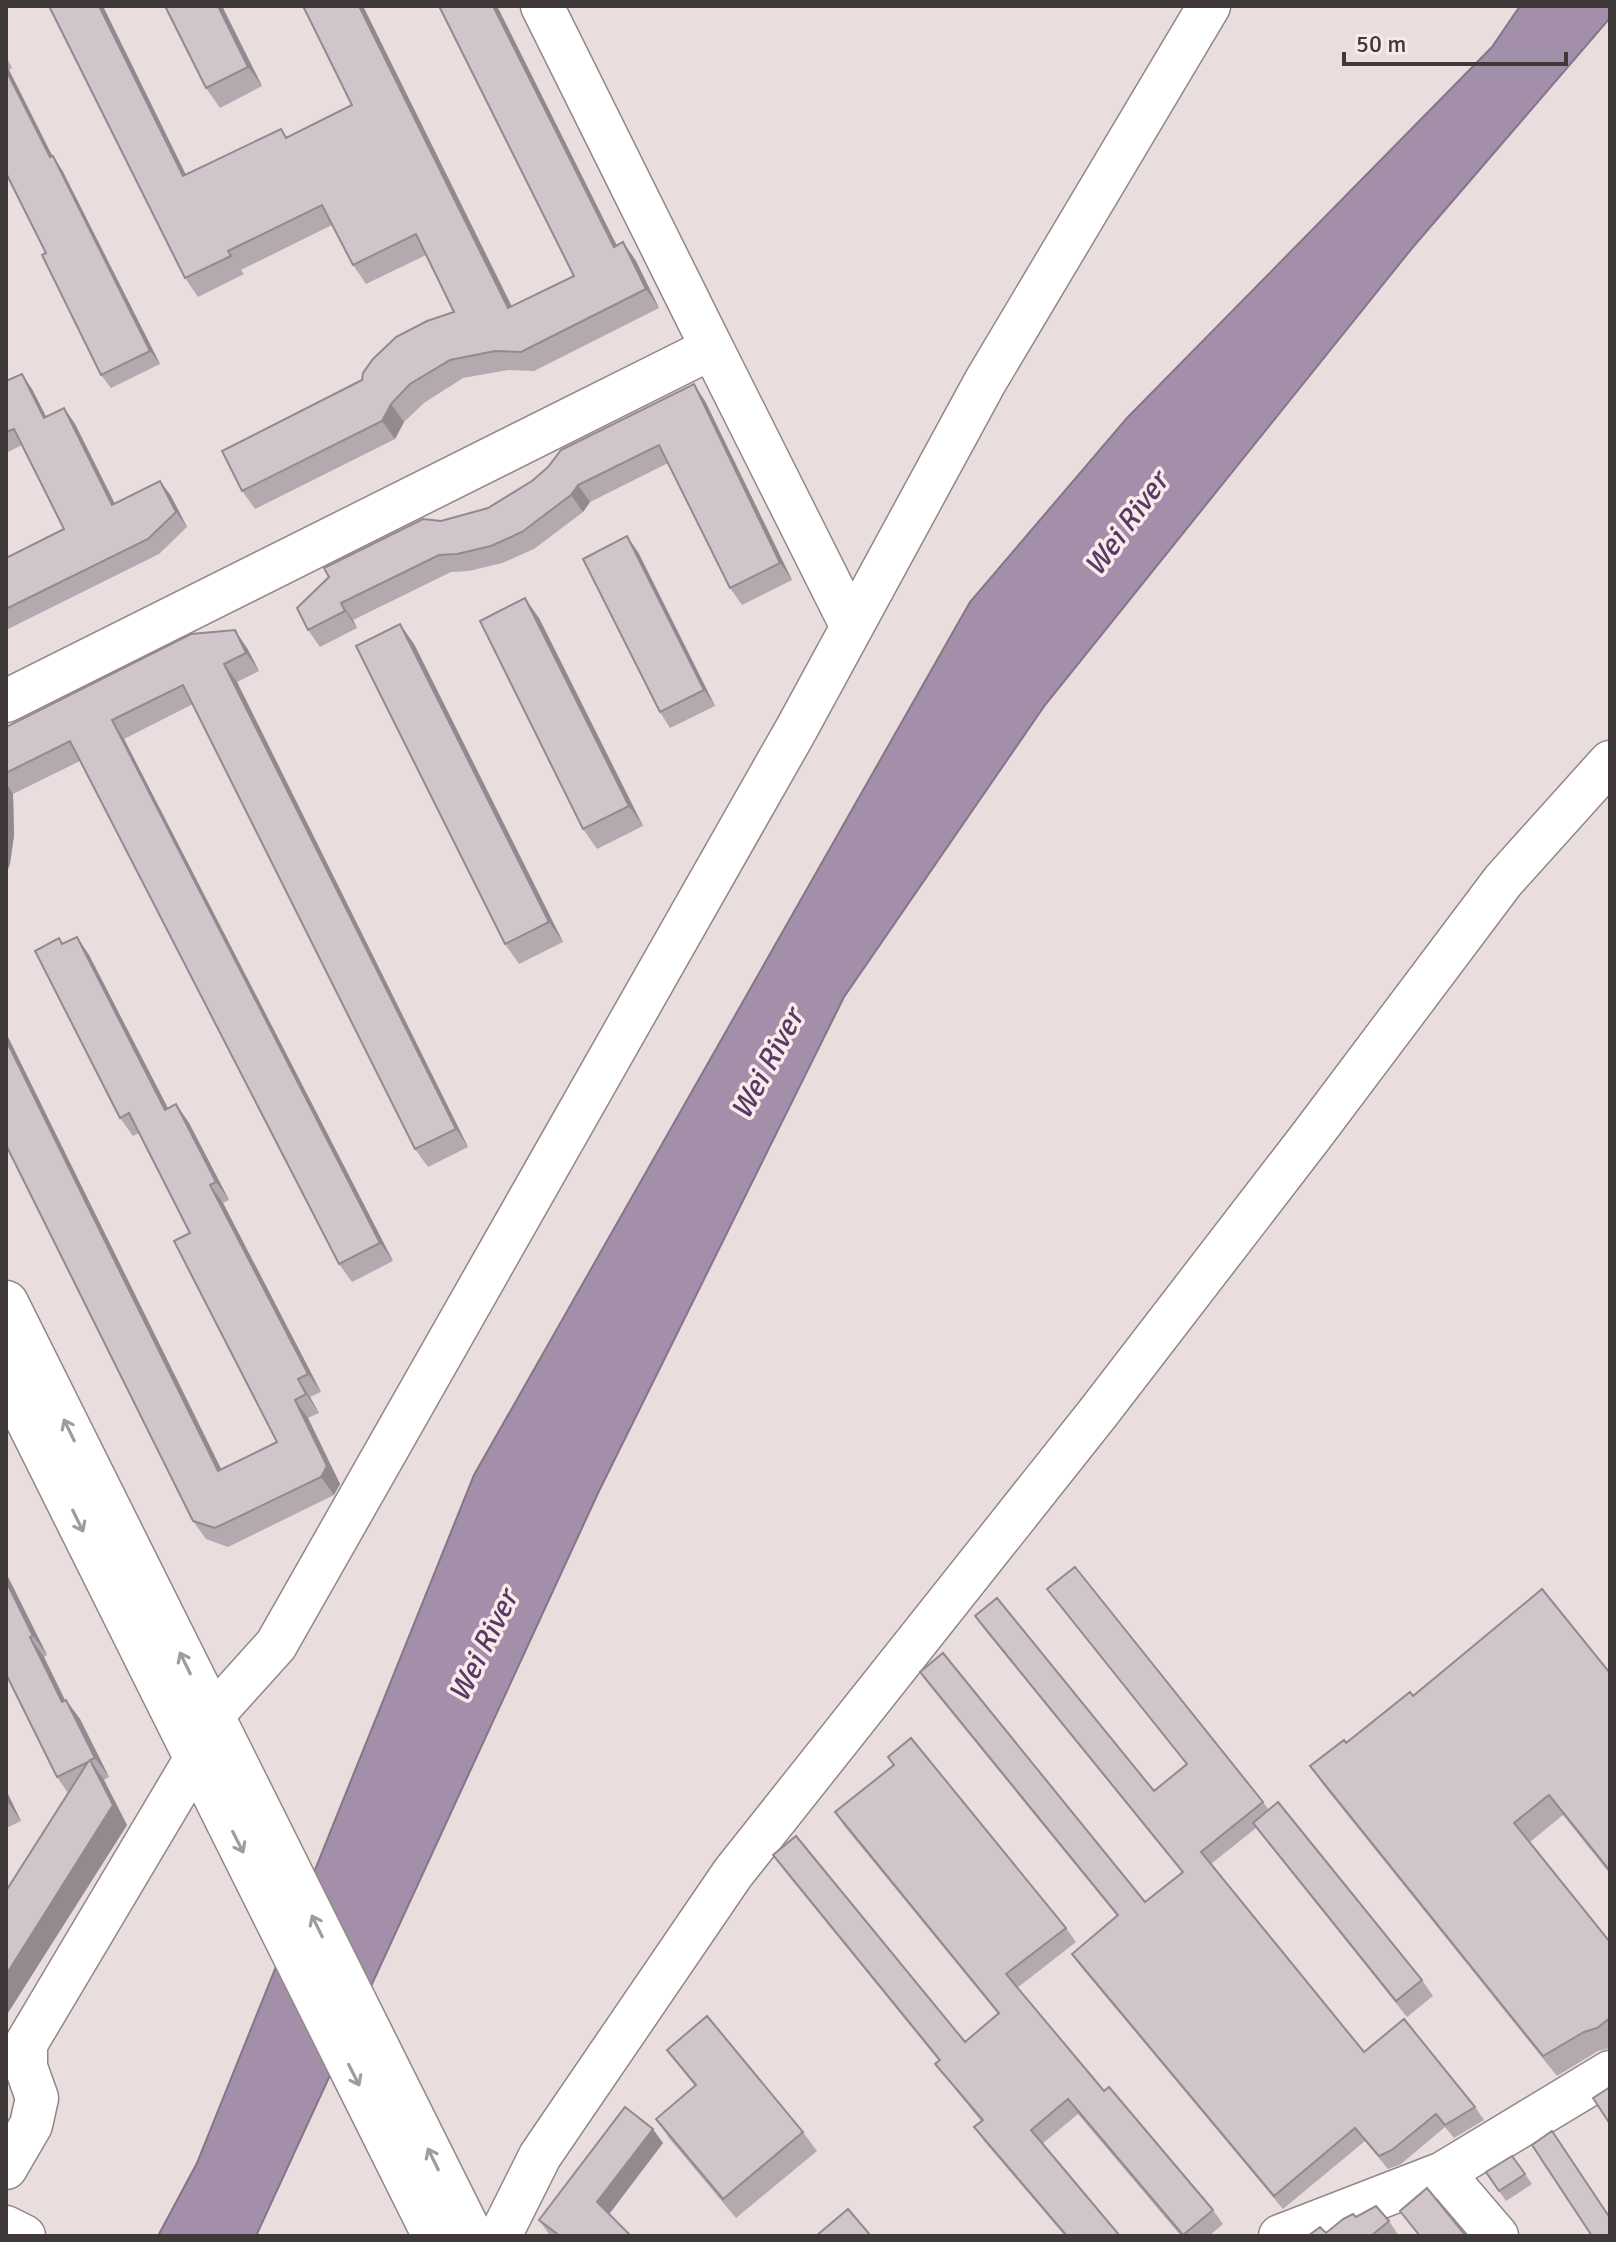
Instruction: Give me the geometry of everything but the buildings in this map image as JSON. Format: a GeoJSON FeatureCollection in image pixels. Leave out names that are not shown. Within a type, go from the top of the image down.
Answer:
{"type":"FeatureCollection","features":[{"type":"Feature","properties":{"kind":"main road"},"geometry":{"type":"LineString","coordinates":[[6,1303],[212,1716],[211,1763]]}},
{"type":"Feature","properties":{"kind":"main road"},"geometry":{"type":"LineString","coordinates":[[6,1376],[211,1763],[468,2234]]}},
{"type":"Feature","properties":{"kind":"street"},"geometry":{"type":"LineString","coordinates":[[542,6],[852,627]]}},
{"type":"Feature","properties":{"kind":"street"},"geometry":{"type":"LineString","coordinates":[[212,1716],[276,1645],[852,627],[985,382],[1209,6]]}},
{"type":"Feature","properties":{"kind":"street"},"geometry":{"type":"LineString","coordinates":[[6,701],[712,348]]}},
{"type":"Feature","properties":{"kind":"street"},"geometry":{"type":"LineString","coordinates":[[468,2234],[540,2156],[733,1873],[1098,1413],[1503,881],[1610,762]]}},
{"type":"Feature","properties":{"kind":"street"},"geometry":{"type":"LineString","coordinates":[[6,2168],[31,2125],[37,2098],[26,2067],[26,2044],[211,1763]]}},
{"type":"Feature","properties":{"kind":"street"},"geometry":{"type":"LineString","coordinates":[[1280,2236],[1443,2173],[1610,2072]]}},
{"type":"Feature","properties":{"kind":"street"},"geometry":{"type":"LineString","coordinates":[[1443,2173],[1497,2236]]}},
{"type":"Feature","properties":{"kind":"street"},"geometry":{"type":"LineString","coordinates":[[6,2227],[24,2236]]}},
{"type":"Feature","properties":{"kind":"water","name":"Wei River"},"geometry":{"type":"Polygon","coordinates":[[[1520,6],[1610,6],[1610,18],[1413,247],[1045,705],[844,997],[599,1491],[256,2236],[158,2236],[197,2163],[474,1475],[970,602],[1127,418],[1492,47],[1520,6]]]}}]}
